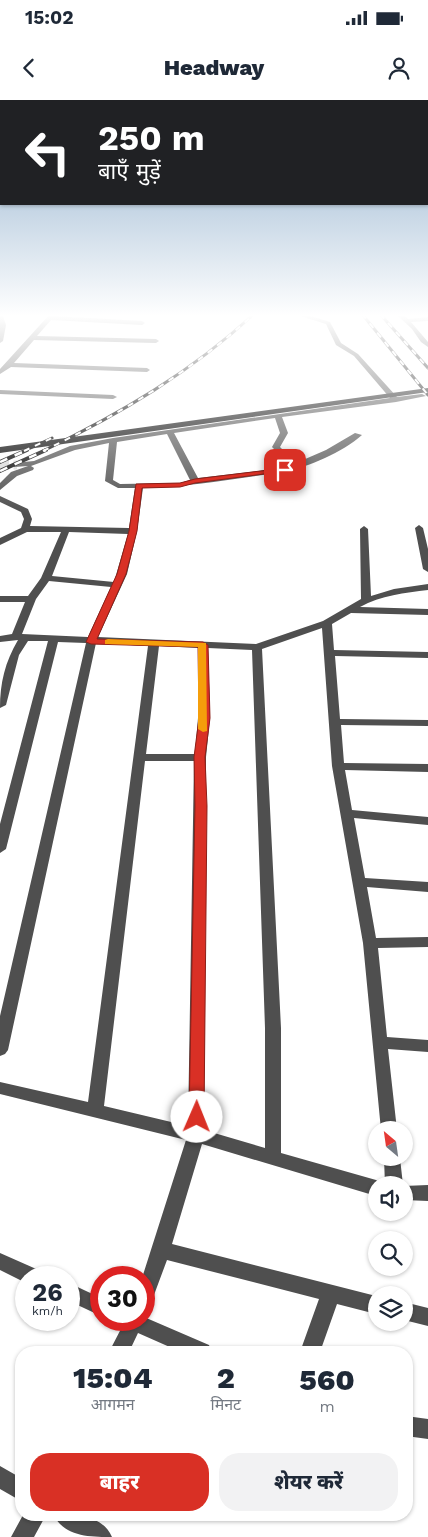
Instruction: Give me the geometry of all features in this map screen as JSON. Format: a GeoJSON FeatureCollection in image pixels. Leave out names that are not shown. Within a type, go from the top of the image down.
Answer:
{"type":"FeatureCollection","features":[{"type":"Feature","properties":{"kind":"highway"},"geometry":{"type":"LineString","coordinates":[[0,450],[139,428],[425,393]]}},
{"type":"Feature","properties":{"kind":"street"},"geometry":{"type":"LineString","coordinates":[[379,381],[396,400]]}},
{"type":"Feature","properties":{"kind":"street"},"geometry":{"type":"LineString","coordinates":[[0,392],[113,397]]}},
{"type":"Feature","properties":{"kind":"street"},"geometry":{"type":"LineString","coordinates":[[17,465],[34,463],[73,448],[112,440],[396,400],[425,393]]}},
{"type":"Feature","properties":{"kind":"street"},"geometry":{"type":"LineString","coordinates":[[278,416],[284,433],[276,447],[296,467]]}},
{"type":"Feature","properties":{"kind":"street"},"geometry":{"type":"LineString","coordinates":[[169,431],[195,481]]}},
{"type":"Feature","properties":{"kind":"street"},"geometry":{"type":"LineString","coordinates":[[112,440],[109,481],[118,486],[164,487],[296,467],[358,435]]}},
{"type":"Feature","properties":{"kind":"street"},"geometry":{"type":"LineString","coordinates":[[0,488],[17,472],[58,460],[98,443]]}},
{"type":"Feature","properties":{"kind":"street"},"geometry":{"type":"LineString","coordinates":[[0,1050],[91,642],[117,585],[133,531],[138,486]]}},
{"type":"Feature","properties":{"kind":"street"},"geometry":{"type":"LineString","coordinates":[[0,499],[25,511],[28,519],[25,529]]}},
{"type":"Feature","properties":{"kind":"street"},"geometry":{"type":"LineString","coordinates":[[419,528],[428,569]]}},
{"type":"Feature","properties":{"kind":"street"},"geometry":{"type":"LineString","coordinates":[[0,542],[25,529],[133,531]]}},
{"type":"Feature","properties":{"kind":"street"},"geometry":{"type":"LineString","coordinates":[[364,529],[366,600]]}},
{"type":"Feature","properties":{"kind":"street"},"geometry":{"type":"LineString","coordinates":[[0,705],[31,599],[46,578],[66,530]]}},
{"type":"Feature","properties":{"kind":"street"},"geometry":{"type":"LineString","coordinates":[[46,578],[117,585]]}},
{"type":"Feature","properties":{"kind":"street"},"geometry":{"type":"LineString","coordinates":[[0,639],[154,642],[258,647],[326,623],[366,600],[394,592],[428,587]]}},
{"type":"Feature","properties":{"kind":"street"},"geometry":{"type":"LineString","coordinates":[[0,599],[31,599]]}},
{"type":"Feature","properties":{"kind":"street"},"geometry":{"type":"LineString","coordinates":[[348,610],[428,612]]}},
{"type":"Feature","properties":{"kind":"street"},"geometry":{"type":"LineString","coordinates":[[326,623],[336,722],[338,766],[370,943],[388,1121]]}},
{"type":"Feature","properties":{"kind":"street"},"geometry":{"type":"LineString","coordinates":[[0,849],[53,640]]}},
{"type":"Feature","properties":{"kind":"street"},"geometry":{"type":"LineString","coordinates":[[94,1112],[154,642]]}},
{"type":"Feature","properties":{"kind":"street"},"geometry":{"type":"LineString","coordinates":[[155,1267],[196,1136],[201,806],[200,757],[204,718],[203,645]]}},
{"type":"Feature","properties":{"kind":"street"},"geometry":{"type":"LineString","coordinates":[[258,647],[273,1028],[273,1159]]}},
{"type":"Feature","properties":{"kind":"street"},"geometry":{"type":"LineString","coordinates":[[328,653],[428,655]]}},
{"type":"Feature","properties":{"kind":"street"},"geometry":{"type":"LineString","coordinates":[[336,722],[428,724]]}},
{"type":"Feature","properties":{"kind":"street"},"geometry":{"type":"LineString","coordinates":[[140,758],[200,757]]}},
{"type":"Feature","properties":{"kind":"street"},"geometry":{"type":"LineString","coordinates":[[338,766],[428,768]]}},
{"type":"Feature","properties":{"kind":"street"},"geometry":{"type":"LineString","coordinates":[[348,814],[428,821]]}},
{"type":"Feature","properties":{"kind":"street"},"geometry":{"type":"LineString","coordinates":[[358,882],[428,887]]}},
{"type":"Feature","properties":{"kind":"street"},"geometry":{"type":"LineString","coordinates":[[370,943],[428,942]]}},
{"type":"Feature","properties":{"kind":"street"},"geometry":{"type":"LineString","coordinates":[[381,1042],[428,1046]]}},
{"type":"Feature","properties":{"kind":"street"},"geometry":{"type":"LineString","coordinates":[[0,1088],[196,1136],[368,1186]]}},
{"type":"Feature","properties":{"kind":"street"},"geometry":{"type":"LineString","coordinates":[[413,1193],[428,1193]]}},
{"type":"Feature","properties":{"kind":"street"},"geometry":{"type":"LineString","coordinates":[[161,1250],[368,1302]]}},
{"type":"Feature","properties":{"kind":"street"},"geometry":{"type":"LineString","coordinates":[[0,1261],[15,1268]]}},
{"type":"Feature","properties":{"kind":"street"},"geometry":{"type":"LineString","coordinates":[[312,1346],[331,1293]]}},
{"type":"Feature","properties":{"kind":"street"},"geometry":{"type":"LineString","coordinates":[[413,1313],[428,1317]]}},
{"type":"Feature","properties":{"kind":"street"},"geometry":{"type":"LineString","coordinates":[[122,1346],[128,1331]]}},
{"type":"Feature","properties":{"kind":"street"},"geometry":{"type":"LineString","coordinates":[[155,1331],[189,1346]]}},
{"type":"Feature","properties":{"kind":"street"},"geometry":{"type":"LineString","coordinates":[[413,1427],[428,1428]]}},
{"type":"Feature","properties":{"kind":"street"},"geometry":{"type":"LineString","coordinates":[[0,1478],[15,1487]]}},
{"type":"Feature","properties":{"kind":"street"},"geometry":{"type":"LineString","coordinates":[[22,1537],[31,1521]]}},
{"type":"Feature","properties":{"kind":"street"},"geometry":{"type":"LineString","coordinates":[[75,1521],[101,1537]]}},
{"type":"Feature","properties":{"kind":"tunnel"},"geometry":{"type":"LineString","coordinates":[[0,465],[17,465]]}},
{"type":"Feature","properties":{"kind":"railway"},"geometry":{"type":"LineString","coordinates":[[43,451],[127,407],[168,381]]}},
{"type":"Feature","properties":{"kind":"railway"},"geometry":{"type":"LineString","coordinates":[[417,381],[428,395]]}},
{"type":"Feature","properties":{"kind":"railway"},"geometry":{"type":"LineString","coordinates":[[24,451],[52,438]]}},
{"type":"Feature","properties":{"kind":"railway"},"geometry":{"type":"LineString","coordinates":[[0,462],[27,450]]}},
{"type":"Feature","properties":{"kind":"railway"},"geometry":{"type":"LineString","coordinates":[[0,471],[46,450]]}},
{"type":"Feature","properties":{"kind":"slow traffic"},"geometry":{"type":"LineString","coordinates":[[108,642],[203,645],[203,729]]}},
{"type":"Feature","properties":{"kind":"route"},"geometry":{"type":"LineString","coordinates":[[197,1117],[200,757],[204,718],[203,645],[91,642],[122,574],[133,531],[138,486],[164,487],[189,484],[195,481],[285,470]]}}]}
